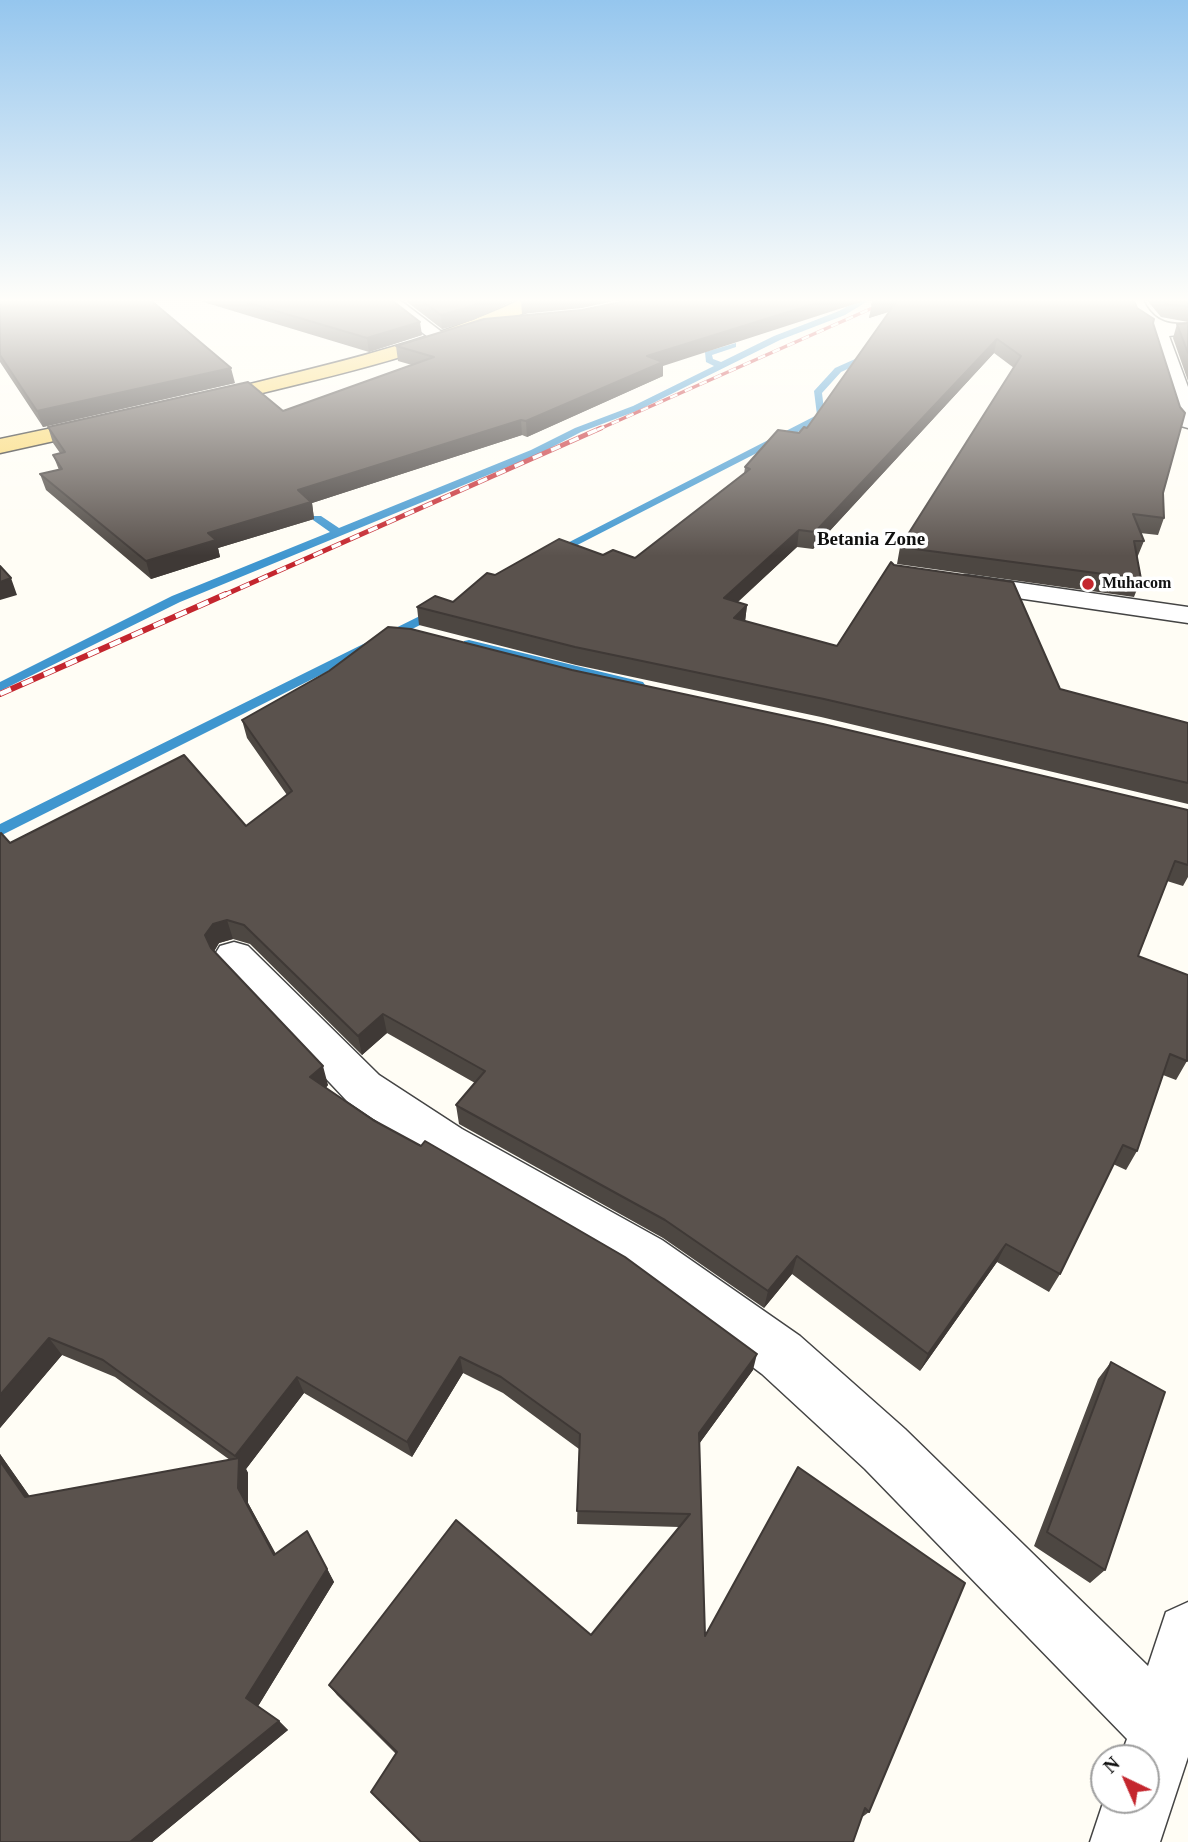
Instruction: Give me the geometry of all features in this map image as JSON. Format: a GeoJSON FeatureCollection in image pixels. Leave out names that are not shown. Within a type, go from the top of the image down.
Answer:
{"type":"FeatureCollection","features":[{"type":"Feature","properties":{"kind":"main road"},"geometry":{"type":"LineString","coordinates":[[181,406],[273,384]]}},
{"type":"Feature","properties":{"kind":"main road"},"geometry":{"type":"LineString","coordinates":[[0,446],[116,421]]}},
{"type":"Feature","properties":{"kind":"street"},"geometry":{"type":"LineString","coordinates":[[1177,384],[1188,422]]}},
{"type":"Feature","properties":{"kind":"street"},"geometry":{"type":"LineString","coordinates":[[941,580],[1188,615]]}},
{"type":"Feature","properties":{"kind":"street"},"geometry":{"type":"LineString","coordinates":[[234,956],[363,1088],[446,1143],[644,1256],[781,1355],[885,1449],[1145,1744]]}},
{"type":"Feature","properties":{"kind":"street"},"geometry":{"type":"LineString","coordinates":[[1158,1744],[1188,1634]]}},
{"type":"Feature","properties":{"kind":"street"},"geometry":{"type":"LineString","coordinates":[[1125,1842],[1134,1814]]}},
{"type":"Feature","properties":{"kind":"building"},"geometry":{"type":"Polygon","coordinates":[[[19,384],[159,384],[37,411],[19,384]]]}},
{"type":"Feature","properties":{"kind":"building"},"geometry":{"type":"Polygon","coordinates":[[[239,384],[250,384],[283,411],[359,384],[612,384],[526,421],[521,420],[298,490],[311,502],[208,533],[216,540],[146,561],[40,474],[62,469],[53,455],[65,452],[48,427],[239,384]]]}},
{"type":"Feature","properties":{"kind":"building"},"geometry":{"type":"Polygon","coordinates":[[[838,384],[955,384],[815,532],[799,530],[724,598],[747,605],[734,618],[837,646],[891,562],[894,565],[1013,582],[1060,689],[1188,723],[1188,783],[824,699],[575,647],[417,607],[435,596],[453,602],[487,573],[495,575],[559,539],[603,555],[613,550],[635,558],[750,469],[745,467],[778,430],[799,433],[804,427],[807,428],[838,384]]]}},
{"type":"Feature","properties":{"kind":"building"},"geometry":{"type":"Polygon","coordinates":[[[1003,384],[1173,384],[1180,407],[1185,413],[1163,493],[1164,518],[1133,514],[1144,541],[1134,541],[1141,579],[900,547],[1003,384]]]}},
{"type":"Feature","properties":{"kind":"building"},"geometry":{"type":"Polygon","coordinates":[[[0,566],[11,578],[0,582],[0,566]]]}},
{"type":"Feature","properties":{"kind":"building"},"geometry":{"type":"Polygon","coordinates":[[[388,627],[411,629],[572,670],[823,724],[1188,810],[1188,865],[1175,861],[1138,956],[1188,975],[1187,1061],[1170,1054],[1137,1151],[1123,1145],[1060,1274],[1006,1244],[928,1354],[797,1256],[768,1291],[665,1220],[456,1105],[485,1071],[383,1014],[358,1036],[244,925],[227,920],[213,924],[205,935],[211,948],[323,1066],[310,1077],[373,1120],[421,1146],[425,1141],[625,1257],[757,1354],[699,1433],[705,1636],[798,1467],[965,1583],[869,1812],[865,1808],[853,1842],[421,1842],[371,1792],[397,1752],[329,1685],[456,1520],[591,1635],[690,1514],[577,1511],[580,1434],[501,1377],[460,1357],[407,1442],[297,1377],[235,1456],[103,1360],[49,1338],[0,1395],[0,834],[10,843],[184,755],[246,826],[292,791],[242,720],[329,671],[388,627]]]}},
{"type":"Feature","properties":{"kind":"building"},"geometry":{"type":"Polygon","coordinates":[[[1111,1362],[1165,1392],[1105,1570],[1047,1532],[1111,1362]]]}},
{"type":"Feature","properties":{"kind":"building"},"geometry":{"type":"Polygon","coordinates":[[[239,1458],[238,1488],[274,1555],[307,1531],[327,1569],[246,1698],[279,1721],[130,1842],[0,1842],[0,1461],[25,1497],[239,1458]]]}},
{"type":"Feature","properties":{"kind":"waterway"},"geometry":{"type":"LineString","coordinates":[[0,687],[176,599],[535,452],[578,430],[636,408],[684,384]]}},
{"type":"Feature","properties":{"kind":"waterway"},"geometry":{"type":"LineString","coordinates":[[550,555],[822,416],[817,393],[825,384]]}},
{"type":"Feature","properties":{"kind":"waterway"},"geometry":{"type":"LineString","coordinates":[[317,518],[337,532]]}},
{"type":"Feature","properties":{"kind":"waterway"},"geometry":{"type":"LineString","coordinates":[[0,831],[438,611]]}},
{"type":"Feature","properties":{"kind":"waterway"},"geometry":{"type":"LineString","coordinates":[[469,644],[638,685]]}},
{"type":"Feature","properties":{"kind":"railway"},"geometry":{"type":"LineString","coordinates":[[597,430],[701,384]]}},
{"type":"Feature","properties":{"kind":"railway"},"geometry":{"type":"LineString","coordinates":[[222,596],[601,428]]}},
{"type":"Feature","properties":{"kind":"railway"},"geometry":{"type":"LineString","coordinates":[[0,694],[226,594]]}},
{"type":"Feature","properties":{"kind":"place","name":"Muhacom"},"geometry":{"type":"Point","coordinates":[1088,584]}},
{"type":"Feature","properties":{"kind":"district","name":"Betania Zone"},"geometry":{"type":"Point","coordinates":[871,540]}}]}
